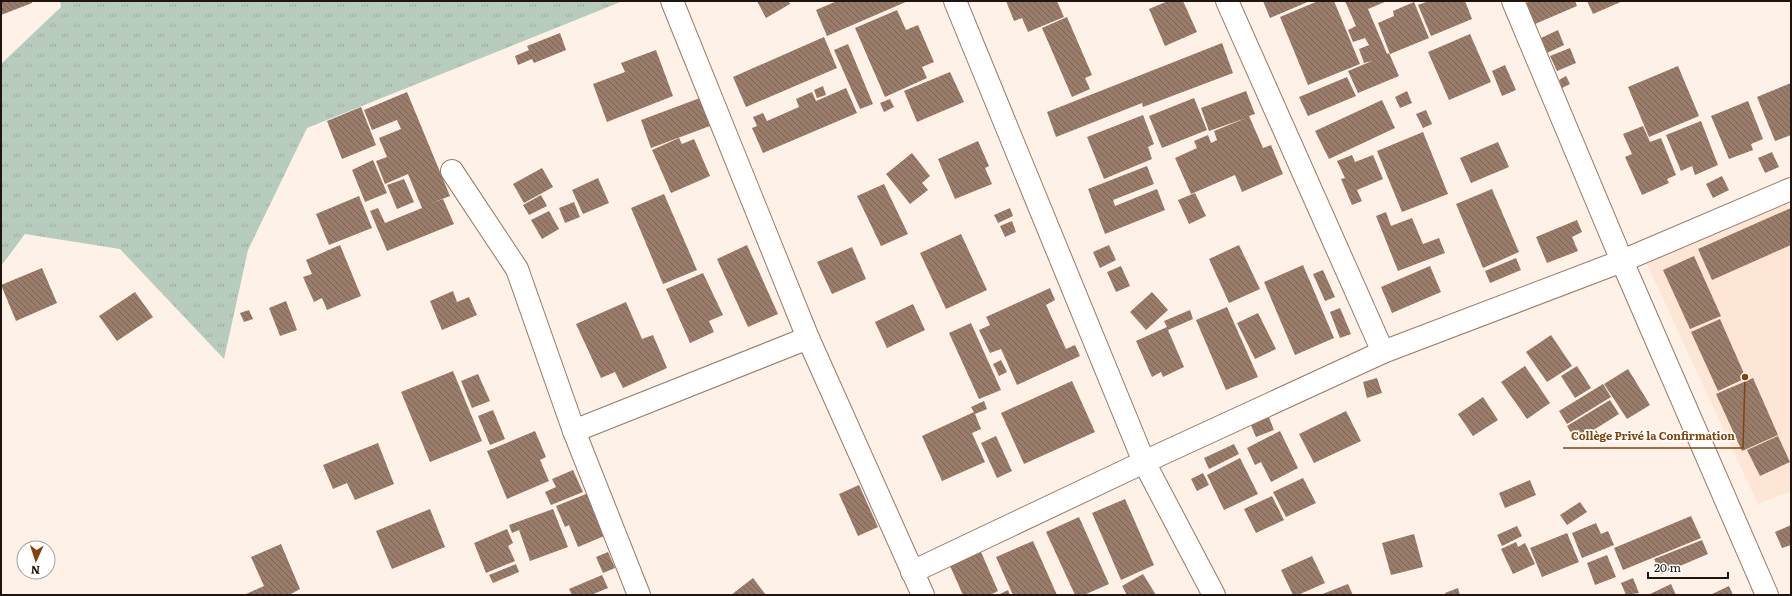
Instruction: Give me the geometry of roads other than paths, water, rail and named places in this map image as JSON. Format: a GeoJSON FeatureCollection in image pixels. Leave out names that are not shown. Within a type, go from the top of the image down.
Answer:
{"type":"FeatureCollection","features":[{"type":"Feature","properties":{"kind":"street"},"geometry":{"type":"LineString","coordinates":[[672,1],[808,338],[923,595]]}},
{"type":"Feature","properties":{"kind":"street"},"geometry":{"type":"LineString","coordinates":[[955,1],[1144,462],[1214,595]]}},
{"type":"Feature","properties":{"kind":"street"},"geometry":{"type":"LineString","coordinates":[[1227,1],[1383,352]]}},
{"type":"Feature","properties":{"kind":"street"},"geometry":{"type":"LineString","coordinates":[[1513,1],[1622,261],[1767,595]]}},
{"type":"Feature","properties":{"kind":"street"},"geometry":{"type":"LineString","coordinates":[[452,171],[517,269],[574,431],[639,595]]}},
{"type":"Feature","properties":{"kind":"street"},"geometry":{"type":"LineString","coordinates":[[912,572],[1144,462],[1383,352],[1622,261],[1791,189]]}},
{"type":"Feature","properties":{"kind":"street"},"geometry":{"type":"LineString","coordinates":[[574,431],[808,338]]}},
{"type":"Feature","properties":{"kind":"place","name":"Collège Privé la Confirmation"},"geometry":{"type":"Point","coordinates":[1745,377]}}]}
